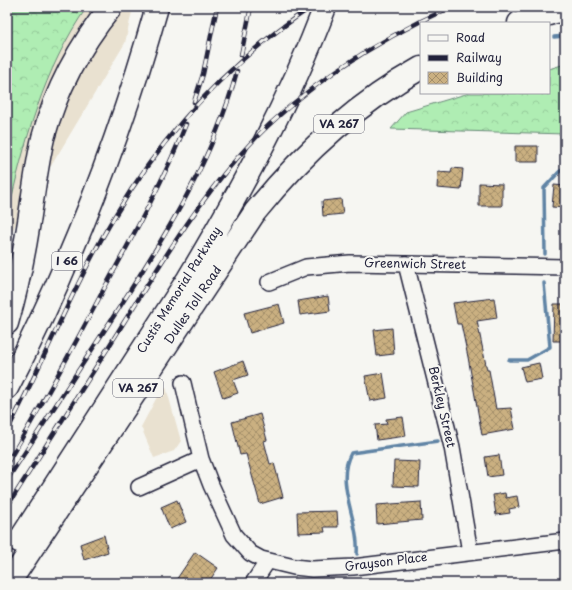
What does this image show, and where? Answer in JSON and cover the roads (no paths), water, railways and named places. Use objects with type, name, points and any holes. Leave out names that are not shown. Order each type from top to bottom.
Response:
[{"type":"highway","name":"I 66","points":[[7,388],[47,307],[88,211],[132,89],[157,7]]},
{"type":"highway","name":"Custis Memorial Parkway","points":[[7,559],[188,279],[213,236],[269,133],[295,79],[325,7]]},
{"type":"highway","points":[[522,22],[565,9]]},
{"type":"highway","points":[[7,323],[20,269],[38,160],[47,126],[68,74],[84,45],[105,14]]},
{"type":"highway","name":"Dulles Toll Road","points":[[9,583],[255,212],[284,178],[331,131],[365,104],[420,69]]},
{"type":"street","name":"Greenwich Street","points":[[269,282],[306,266],[350,263],[565,267]]},
{"type":"street","name":"Berkley Street","points":[[406,264],[452,447],[470,552]]},
{"type":"street","name":"Grayson Place","points":[[183,383],[200,459],[234,535],[250,553],[267,562],[312,569],[353,567],[565,541]]},
{"type":"street","points":[[139,487],[200,459]]},
{"type":"street","points":[[253,583],[267,562]]},
{"type":"waterway","points":[[554,37],[565,36]]},
{"type":"waterway","points":[[545,254],[544,188],[559,172],[565,168]]},
{"type":"waterway","points":[[509,360],[527,360],[550,347],[544,283]]},
{"type":"waterway","points":[[357,554],[357,541],[346,490],[345,477],[346,465],[351,453],[438,441]]},
{"type":"railway","points":[[194,102],[203,74],[217,7]]},
{"type":"railway","points":[[241,55],[251,7]]},
{"type":"railway","points":[[7,431],[73,294],[101,240],[135,184],[178,126],[227,74],[254,50],[311,7]]},
{"type":"railway","points":[[420,22],[451,7]]},
{"type":"railway","points":[[7,507],[178,236],[223,175],[239,156],[285,110],[337,70],[365,52],[420,22]]},
{"type":"railway","points":[[7,480],[119,308],[171,223],[216,134],[237,71]]},
{"type":"railway","points":[[7,463],[58,376],[138,227],[168,166],[186,124]]}]
